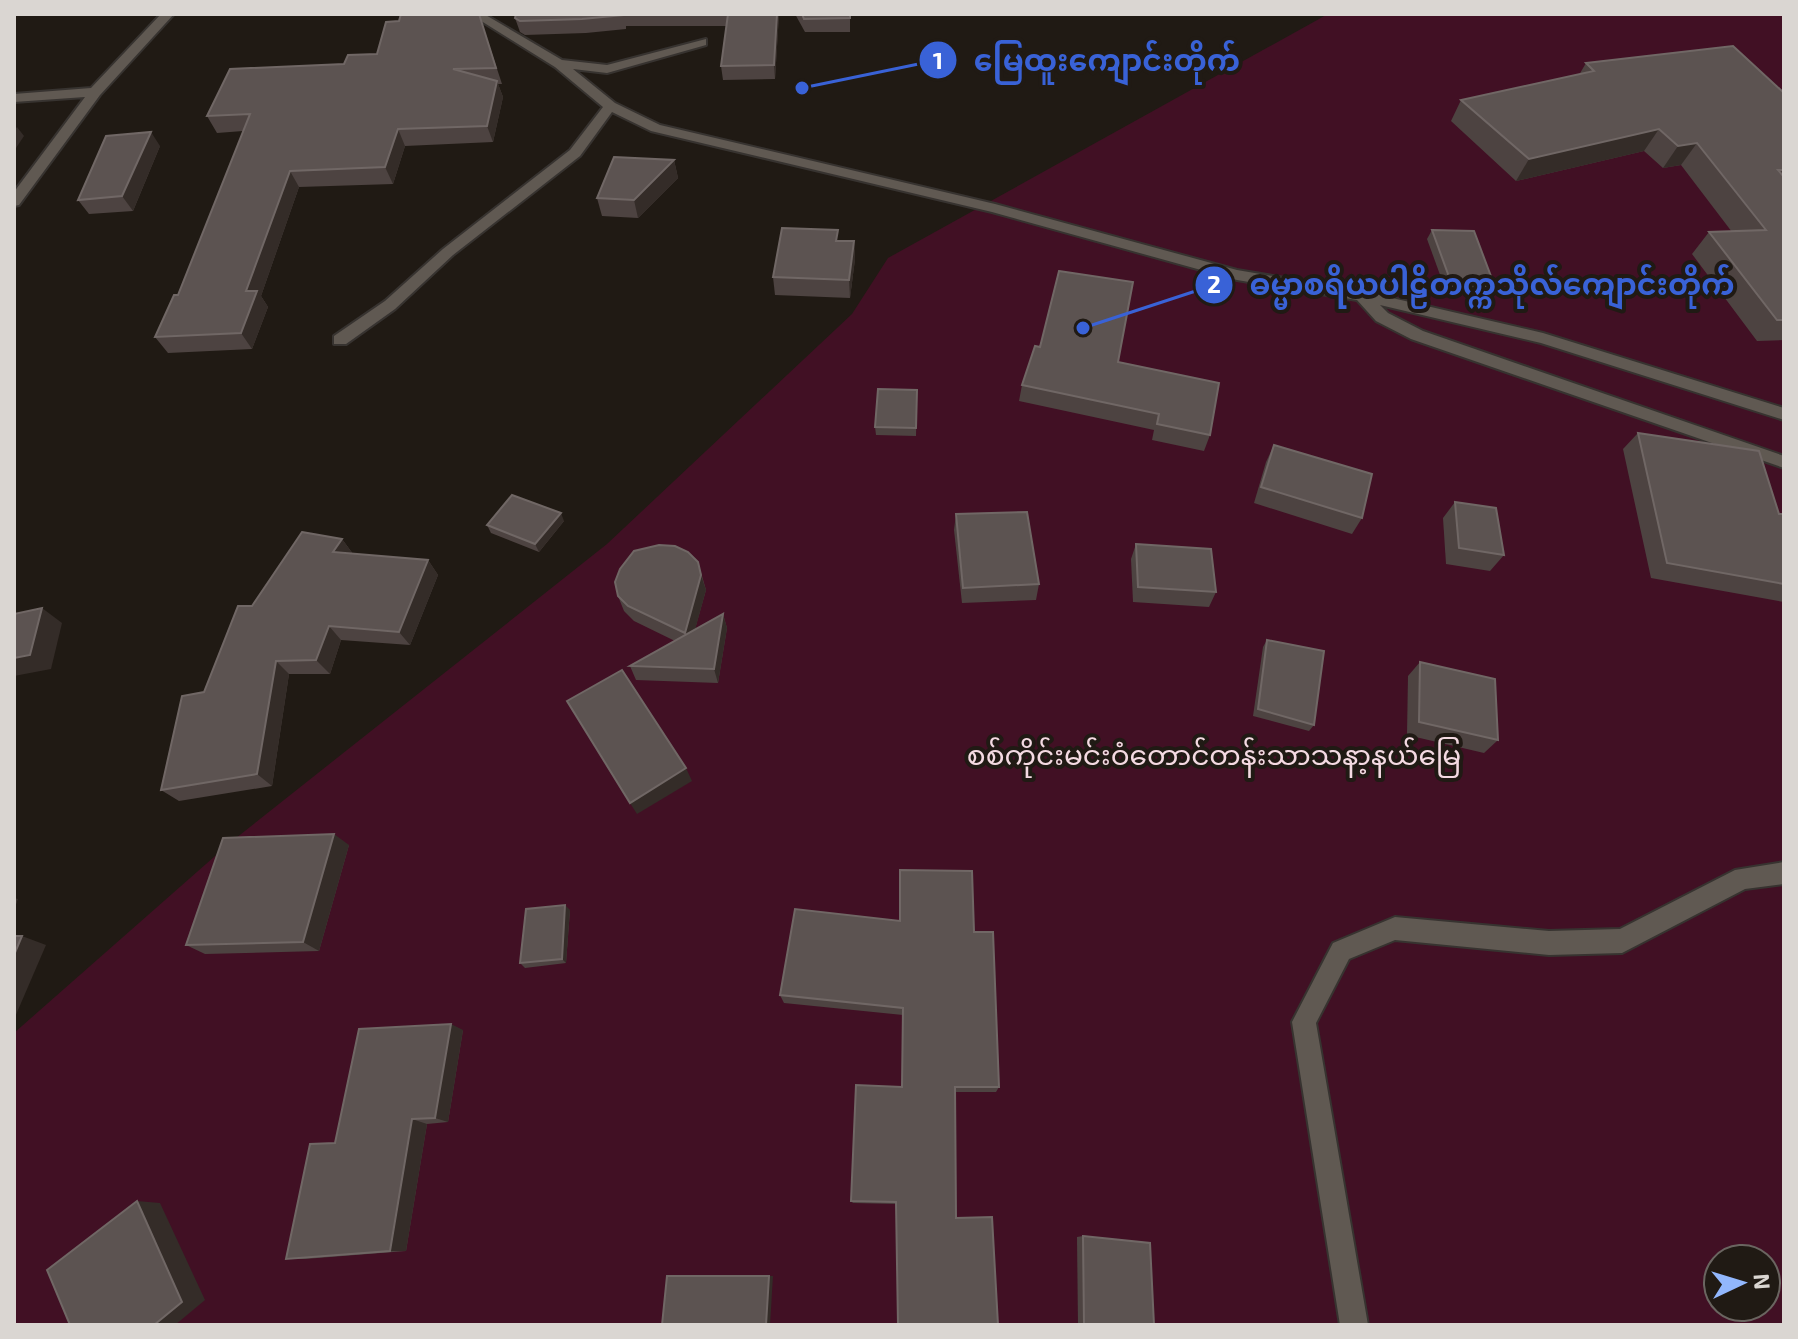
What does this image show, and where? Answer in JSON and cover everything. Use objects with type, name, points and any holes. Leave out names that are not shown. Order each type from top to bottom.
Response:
[{"type":"street","points":[[14,202],[95,92],[168,14]]},
{"type":"street","points":[[476,14],[559,64],[610,106],[656,128],[995,208],[1237,275],[1362,296],[1543,338],[1784,414]]},
{"type":"street","points":[[559,64],[607,69],[702,42]]},
{"type":"street","points":[[14,98],[95,92]]},
{"type":"street","points":[[340,340],[390,305],[448,252],[575,153],[610,106]]},
{"type":"street","points":[[14,177],[49,154]]},
{"type":"street","points":[[1362,296],[1382,317],[1417,335],[1781,462]]},
{"type":"street","points":[[1354,1325],[1304,1022],[1341,951],[1395,928],[1549,943],[1622,941],[1743,878],[1784,873]]},
{"type":"green space","name":"စစ်ကိုင်းမင်းဝံတောင်တန်းသာသနာ့နယ်မြေ","points":[[1328,14],[1784,14],[1784,1325],[14,1325],[14,1033],[231,842],[607,544],[852,314],[888,258]]},
{"type":"building","points":[[401,14],[479,14],[496,68],[453,69],[497,81],[487,126],[398,129],[385,167],[290,171],[246,291],[257,291],[241,333],[155,337],[174,295],[178,295],[250,114],[207,116],[230,69],[344,64],[348,55],[377,54],[386,22],[399,21]]},
{"type":"building","points":[[516,14],[623,15],[520,21],[515,18]]},
{"type":"building","points":[[728,14],[777,14],[774,65],[721,66]]},
{"type":"building","points":[[802,14],[850,14],[850,18],[804,19]]},
{"type":"building","points":[[1733,46],[1784,93],[1784,170],[1778,170],[1784,177],[1784,320],[1777,320],[1709,232],[1766,230],[1697,143],[1678,146],[1659,129],[1529,159],[1461,100],[1594,71],[1586,63]]},
{"type":"building","points":[[151,132],[122,196],[78,200],[106,136]]},
{"type":"building","points":[[614,157],[674,160],[634,200],[597,198]]},
{"type":"building","points":[[782,228],[838,230],[836,241],[854,241],[849,280],[773,277]]},
{"type":"building","points":[[1432,230],[1474,231],[1495,287],[1452,285]]},
{"type":"building","points":[[1059,271],[1133,282],[1118,362],[1219,383],[1210,435],[1157,424],[1159,414],[1022,385],[1035,346],[1040,347]]},
{"type":"building","points":[[878,389],[917,390],[916,428],[875,427]]},
{"type":"building","points":[[1638,433],[1759,451],[1779,514],[1784,514],[1784,584],[1667,563]]},
{"type":"building","points":[[1274,445],[1372,474],[1362,518],[1261,487]]},
{"type":"building","points":[[512,495],[561,513],[535,544],[487,525]]},
{"type":"building","points":[[1455,502],[1496,508],[1504,555],[1459,548]]},
{"type":"building","points":[[1027,512],[1039,584],[963,588],[956,514]]},
{"type":"building","points":[[302,532],[342,539],[333,552],[428,560],[399,632],[329,626],[316,660],[276,661],[257,774],[161,790],[182,696],[204,692],[238,606],[252,606]]},
{"type":"building","points":[[1136,544],[1211,549],[1216,592],[1138,587]]},
{"type":"building","points":[[659,545],[675,546],[688,552],[698,562],[701,575],[685,633],[628,606],[618,596],[615,582],[620,569],[634,551]]},
{"type":"building","points":[[42,608],[30,655],[14,658],[14,614]]},
{"type":"building","points":[[723,614],[714,669],[630,666]]},
{"type":"building","points":[[1267,640],[1324,651],[1314,725],[1258,709]]},
{"type":"building","points":[[1420,662],[1495,679],[1498,740],[1419,722]]},
{"type":"building","points":[[622,670],[686,768],[630,803],[567,701]]},
{"type":"building","points":[[334,834],[303,942],[186,945],[223,838]]},
{"type":"building","points":[[900,870],[972,871],[974,932],[993,932],[999,1087],[955,1087],[956,1218],[992,1217],[998,1325],[898,1325],[896,1202],[851,1201],[856,1085],[902,1087],[903,1008],[780,995],[795,909],[900,921]]},
{"type":"building","points":[[565,905],[562,959],[520,963],[526,909]]},
{"type":"building","points":[[14,936],[22,936],[14,955]]},
{"type":"building","points":[[451,1024],[435,1118],[412,1119],[390,1251],[286,1259],[310,1144],[335,1143],[359,1029]]},
{"type":"building","points":[[137,1201],[182,1302],[154,1325],[70,1325],[47,1270]]},
{"type":"building","points":[[1083,1236],[1150,1243],[1154,1325],[1084,1325]]},
{"type":"building","points":[[667,1276],[769,1276],[766,1325],[662,1325]]},
{"type":"place","name":"မြေထူးကျောင်းတိုက်","points":[[802,88]]},
{"type":"place","name":"ဓမ္မာစရိယပါဠိတက္ကသိုလ်ကျောင်းတိုက်","points":[[1083,328]]}]
